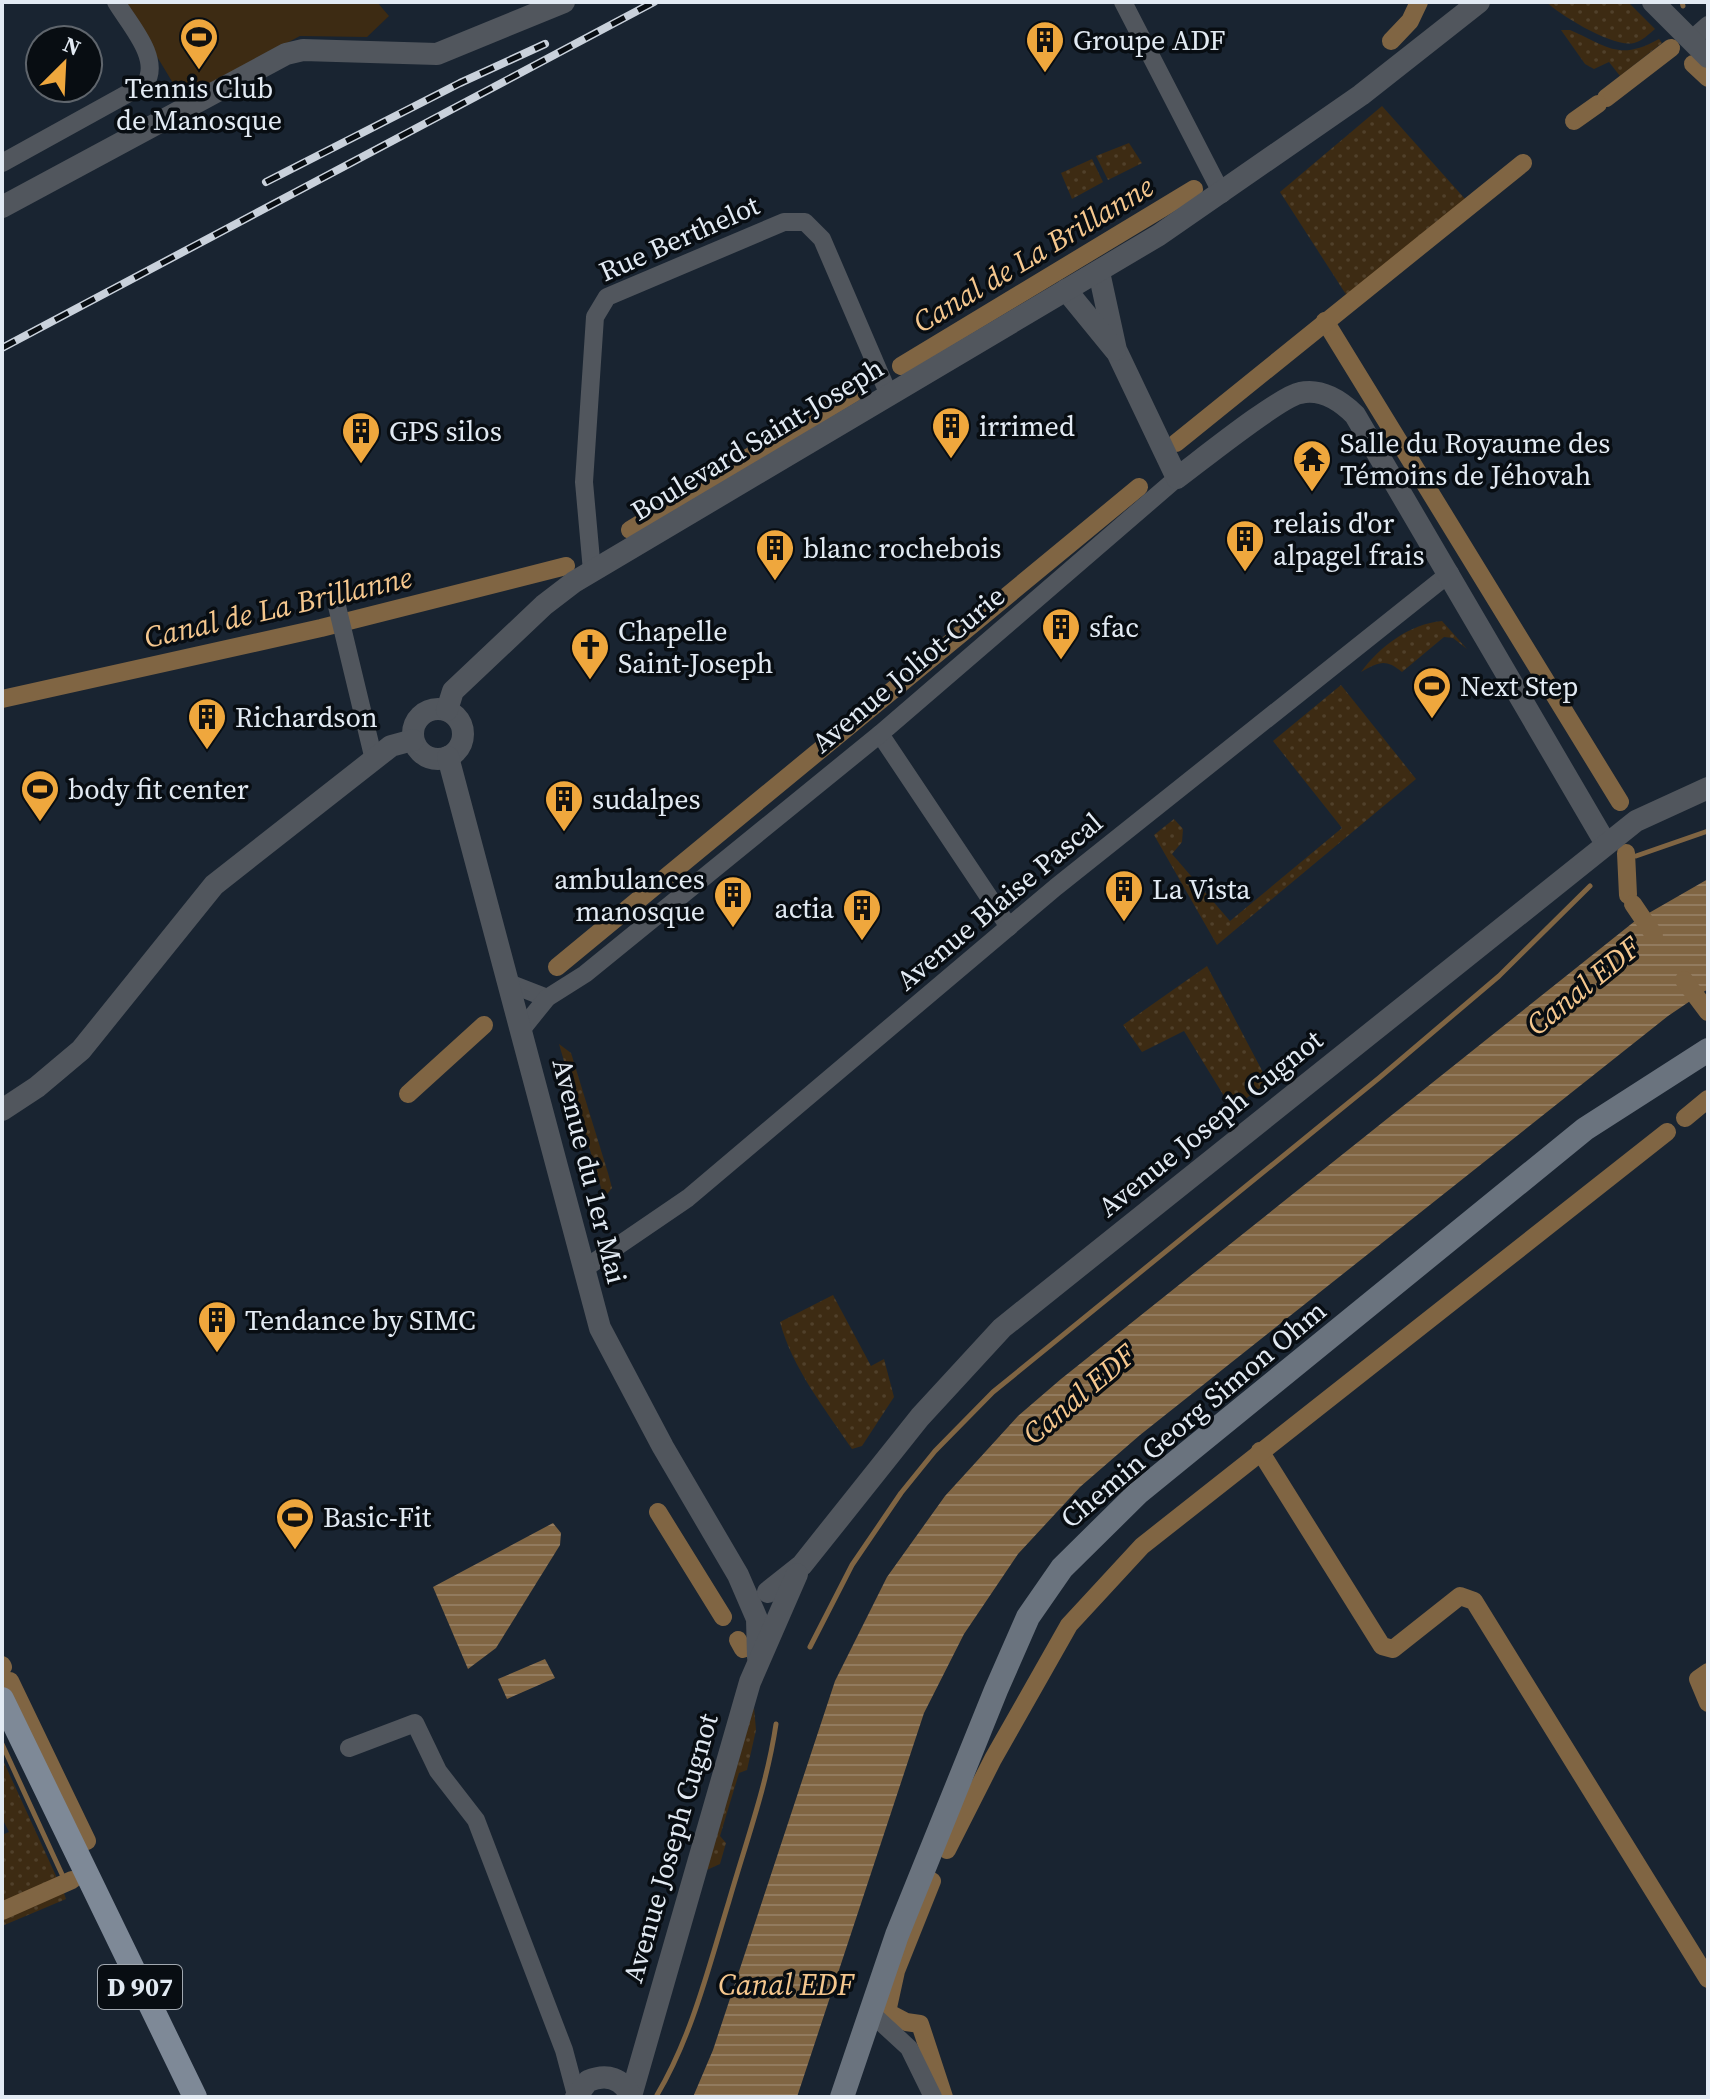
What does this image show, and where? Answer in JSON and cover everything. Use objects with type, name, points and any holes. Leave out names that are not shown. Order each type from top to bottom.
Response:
[{"type":"main road","name":"Chemin Georg Simon Ohm","points":[[842,2097],[923,1869],[1015,1645],[1039,1599],[1074,1553],[1138,1493],[1578,1134],[1708,1050]]},
{"type":"main road","name":"D 907","points":[[2,1699],[195,2097]]},
{"type":"street","points":[[2,163],[145,84],[152,70],[150,59],[116,2]]},
{"type":"street","points":[[2,207],[286,54],[303,50],[437,54],[537,7],[564,2]]},
{"type":"street","points":[[1123,2],[1222,194]]},
{"type":"street","name":"Boulevard Saint-Joseph","points":[[447,710],[453,691],[502,644],[544,605],[592,571],[1099,272],[1222,194],[1361,95],[1479,2]]},
{"type":"street","points":[[1653,2],[1702,31],[1708,57]]},
{"type":"street","name":"Rue Berthelot","points":[[592,571],[585,467],[595,317],[607,297],[784,222],[805,222],[822,239],[889,395]]},
{"type":"street","points":[[1099,272],[1116,350],[1177,478]]},
{"type":"street","points":[[1066,290],[1116,350]]},
{"type":"street","name":"Avenue Joliot-Curie","points":[[522,1029],[547,998],[585,974],[880,734],[1177,478],[1284,399],[1309,392],[1335,399],[1355,415],[1450,573]]},
{"type":"street","points":[[1450,573],[1606,844]]},
{"type":"street","name":"Avenue Blaise Pascal","points":[[584,1269],[688,1198],[982,953],[1009,927],[1450,573]]},
{"type":"street","points":[[339,615],[374,760]]},
{"type":"street","points":[[433,709],[447,710],[458,719],[463,733],[459,747],[448,757],[427,757],[413,740],[413,726],[421,715],[433,709]]},
{"type":"street","points":[[880,734],[1009,927]]},
{"type":"street","points":[[2,1110],[61,1069],[81,1050],[214,885],[395,744],[413,740]]},
{"type":"street","name":"Avenue du 1er Mai","points":[[448,757],[511,984],[600,1328],[621,1373],[738,1575],[766,1605]]},
{"type":"street","name":"Avenue Joseph Cugnot","points":[[631,2097],[758,1657],[766,1605],[802,1565],[920,1417],[1002,1328],[1606,844],[1640,818],[1708,788]]},
{"type":"street","points":[[511,984],[547,998]]},
{"type":"street","points":[[349,1748],[413,1722],[438,1771],[476,1820],[566,2056],[576,2096]]},
{"type":"street","points":[[870,2012],[909,2048],[933,2097]]},
{"type":"street","points":[[566,2056],[606,2078],[631,2097]]},
{"type":"street","points":[[576,2096],[588,2081],[606,2078],[642,2056]]},
{"type":"shaded area","name":"Tennis Club de Manosque","points":[[124,2],[377,2],[389,16],[367,37],[300,36],[182,98]]},
{"type":"shaded area","points":[[1546,2],[1628,2],[1655,29],[1634,43],[1614,41],[1575,22]]},
{"type":"shaded area","points":[[1561,30],[1570,30],[1614,49],[1634,49],[1659,39],[1662,43],[1620,76],[1609,62],[1594,69],[1585,64]]},
{"type":"shaded area","points":[[1382,106],[1466,200],[1347,296],[1280,192]]},
{"type":"shaded area","points":[[1129,143],[1142,163],[1108,180],[1096,156]]},
{"type":"shaded area","points":[[1092,159],[1103,182],[1072,199],[1061,173]]},
{"type":"shaded area","points":[[1442,621],[1467,649],[1453,638],[1444,637],[1402,672],[1382,663],[1361,672],[1377,653],[1397,638],[1419,627]]},
{"type":"shaded area","points":[[1341,685],[1416,779],[1217,945],[1154,835],[1174,819],[1183,829],[1182,842],[1172,854],[1230,921],[1342,828],[1273,741]]},
{"type":"shaded area","points":[[1207,966],[1268,1082],[1232,1109],[1184,1031],[1142,1052],[1123,1025]]},
{"type":"shaded area","points":[[559,1044],[571,1053],[608,1173],[612,1188],[604,1198]]},
{"type":"shaded area","points":[[833,1295],[871,1366],[884,1359],[894,1397],[862,1446],[852,1449],[801,1372],[780,1322]]},
{"type":"shaded area","points":[[754,1707],[756,1730],[747,1770],[739,1773],[720,1836],[726,1843],[720,1864],[700,1873]]},
{"type":"shaded area","points":[[2,1758],[57,1878],[2,1904],[2,1835],[9,1832],[2,1818]]},
{"type":"shaded area","points":[[62,1887],[66,1899],[2,1926],[2,1911]]},
{"type":"water","name":"Canal EDF","points":[[1708,879],[1708,989],[1668,1016],[1140,1435],[1080,1487],[1018,1554],[964,1634],[924,1713],[797,2097],[693,2097],[713,2050],[835,1681],[887,1577],[945,1496],[1018,1416],[1061,1379],[1635,921]]},
{"type":"water","points":[[553,1523],[561,1533],[560,1545],[496,1648],[468,1669],[433,1587]]},
{"type":"water","points":[[545,1659],[555,1678],[507,1699],[498,1679]]},
{"type":"waterway","name":"Canal de La Brillanne","points":[[1391,41],[1410,21],[1419,2]]},
{"type":"waterway","points":[[1682,2],[1683,6]]},
{"type":"waterway","points":[[1606,98],[1671,48]]},
{"type":"waterway","points":[[1693,64],[1708,78]]},
{"type":"waterway","points":[[1574,121],[1598,104]]},
{"type":"waterway","points":[[1176,443],[1523,163]]},
{"type":"waterway","name":"Canal de La Brillanne","points":[[901,366],[1194,189]]},
{"type":"waterway","points":[[1325,321],[1620,802]]},
{"type":"waterway","name":"Canal de La Brillanne","points":[[630,530],[854,393]]},
{"type":"waterway","points":[[557,967],[1139,487]]},
{"type":"waterway","name":"Canal de La Brillanne","points":[[2,699],[321,628],[566,566]]},
{"type":"waterway","points":[[1636,856],[1708,831]]},
{"type":"waterway","points":[[1626,853],[1628,895]]},
{"type":"waterway","points":[[810,1647],[852,1565],[901,1493],[935,1451],[993,1392],[1379,1078],[1499,976],[1590,886]]},
{"type":"waterway","points":[[1633,904],[1654,935]]},
{"type":"waterway","points":[[1684,980],[1708,1012]]},
{"type":"waterway","points":[[408,1094],[484,1025]]},
{"type":"waterway","points":[[1685,1118],[1708,1099]]},
{"type":"waterway","points":[[947,1850],[993,1759],[1069,1625],[1142,1546],[1667,1132]]},
{"type":"waterway","points":[[1260,1451],[1382,1646],[1393,1649],[1460,1596],[1474,1601],[1708,1979]]},
{"type":"waterway","points":[[658,1512],[723,1617]]},
{"type":"waterway","points":[[738,1640],[743,1649]]},
{"type":"waterway","points":[[1708,1672],[1698,1679],[1708,1703]]},
{"type":"waterway","points":[[10,1681],[87,1841]]},
{"type":"waterway","points":[[657,2095],[680,2049],[707,1975],[762,1791],[776,1724]]},
{"type":"waterway","points":[[2,1744],[66,1883]]},
{"type":"waterway","points":[[2,1911],[72,1880]]},
{"type":"waterway","points":[[932,1881],[896,1971],[887,2012],[906,2022],[920,2024],[944,2097]]},
{"type":"railway","points":[[2,348],[654,2]]},
{"type":"railway","points":[[266,182],[460,83],[545,44]]},
{"type":"place","name":"Tennis Club de Manosque","points":[[199,71]]},
{"type":"place","name":"Groupe ADF","points":[[1045,74]]},
{"type":"place","name":"irrimed","points":[[951,460]]},
{"type":"place","name":"GPS silos","points":[[361,465]]},
{"type":"place","name":"Salle du Royaume des Témoins de Jéhovah","points":[[1312,493]]},
{"type":"place","name":"relais d'or alpagel frais","points":[[1245,573]]},
{"type":"place","name":"blanc rochebois","points":[[775,582]]},
{"type":"place","name":"sfac","points":[[1061,661]]},
{"type":"place","name":"Chapelle Saint-Joseph","points":[[590,681]]},
{"type":"place","name":"Next Step","points":[[1432,720]]},
{"type":"place","name":"Richardson","points":[[207,751]]},
{"type":"place","name":"body fit center","points":[[40,823]]},
{"type":"place","name":"sudalpes","points":[[564,833]]},
{"type":"place","name":"La Vista","points":[[1124,923]]},
{"type":"place","name":"ambulances manosque","points":[[733,929]]},
{"type":"place","name":"actia","points":[[862,942]]},
{"type":"place","name":"Tendance by SIMC","points":[[217,1354]]},
{"type":"place","name":"Basic-Fit","points":[[295,1551]]}]
